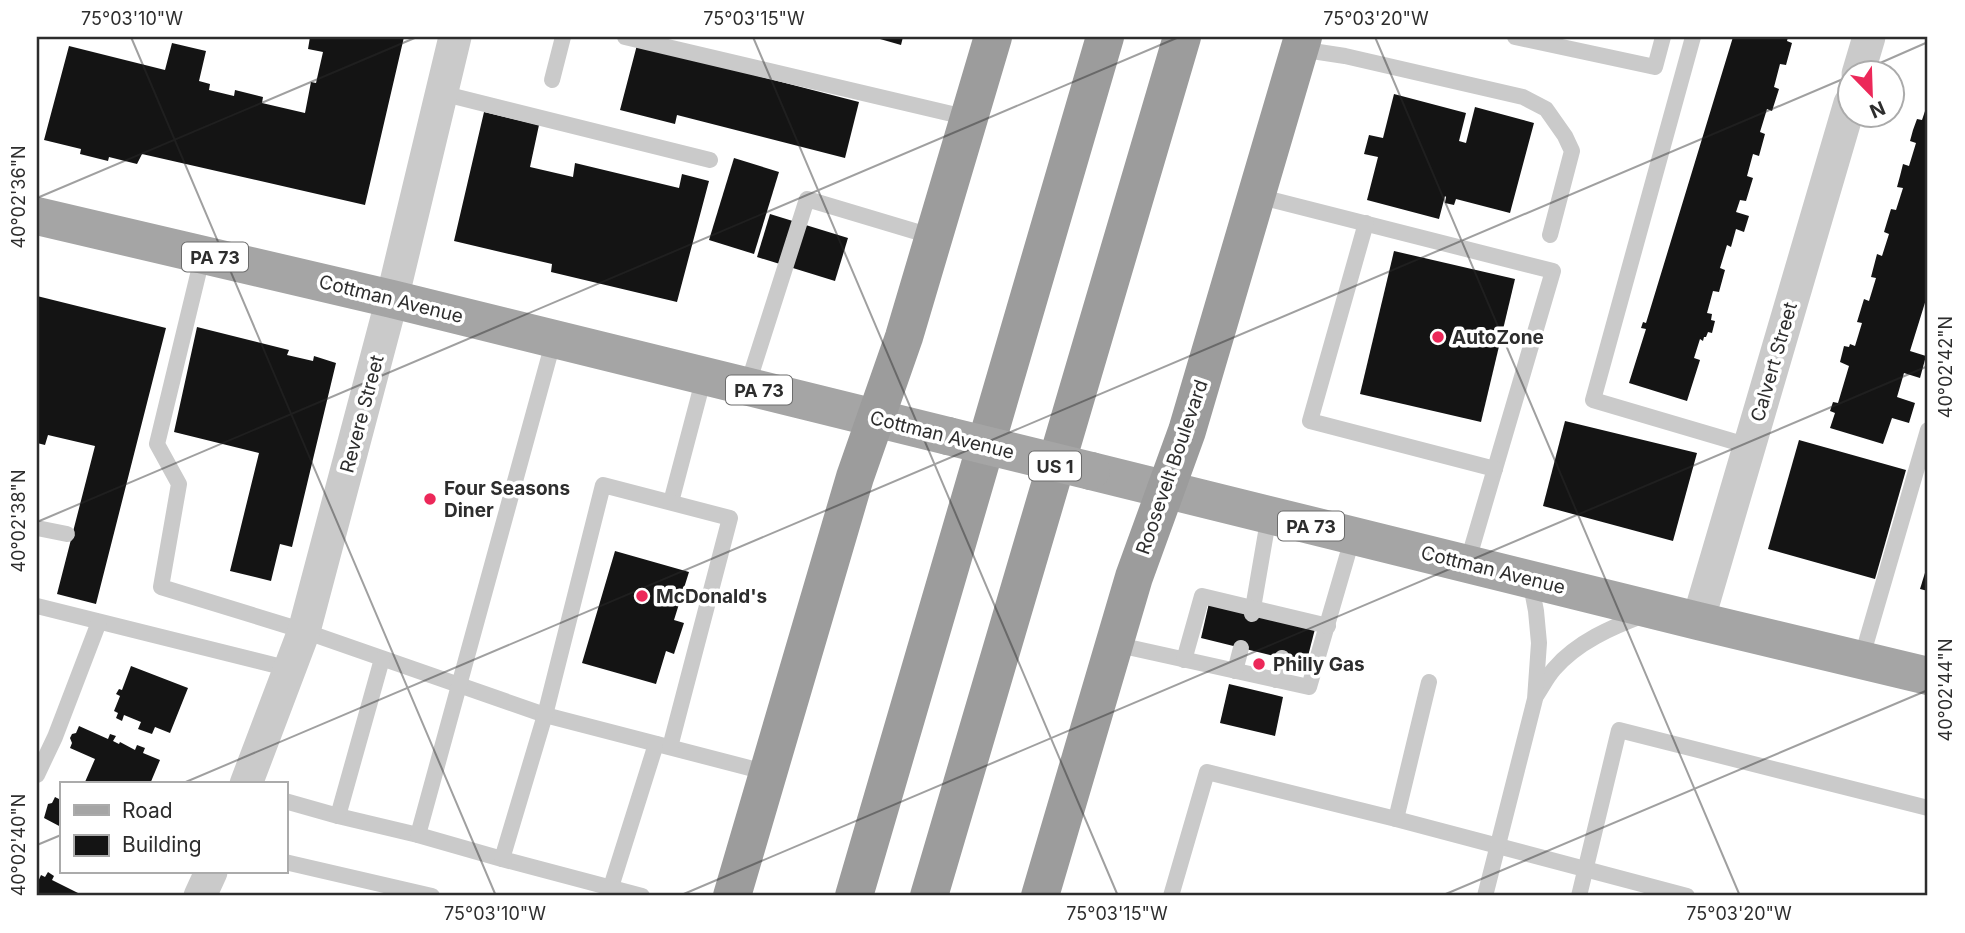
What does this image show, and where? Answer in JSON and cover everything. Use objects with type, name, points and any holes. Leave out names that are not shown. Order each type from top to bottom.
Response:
[{"type":"highway","points":[[733,896],[855,477],[904,337],[993,37]]},
{"type":"highway","points":[[854,896],[1105,37]]},
{"type":"highway","name":"US 1","points":[[929,896],[1182,37]]},
{"type":"highway","name":"Roosevelt Boulevard","points":[[1040,896],[1134,577],[1187,431],[1301,43]]},
{"type":"main road","name":"Cottman Avenue","points":[[37,216],[392,299],[1928,676]]},
{"type":"street","name":"Revere Street","points":[[247,782],[304,631],[392,299],[454,37]]},
{"type":"street","points":[[1862,60],[1869,37]]},
{"type":"street","name":"Calvert Street","points":[[1698,621],[1842,130]]},
{"type":"street","points":[[200,896],[210,874]]},
{"type":"lane","points":[[552,80],[563,37]]},
{"type":"lane","points":[[625,37],[969,118]]},
{"type":"lane","points":[[1515,37],[1655,67],[1663,37]]},
{"type":"lane","points":[[1693,37],[1593,400],[1749,446]]},
{"type":"lane","points":[[1301,43],[1345,56],[1523,97],[1546,109],[1572,151],[1550,235]]},
{"type":"lane","points":[[441,93],[710,160]]},
{"type":"lane","points":[[1257,196],[1553,271],[1467,564]]},
{"type":"lane","points":[[747,387],[807,199],[934,237]]},
{"type":"lane","points":[[1366,223],[1310,421],[1495,469]]},
{"type":"lane","points":[[203,254],[157,444],[179,484],[161,587],[304,631],[545,715],[769,773]]},
{"type":"lane","points":[[418,835],[554,339]]},
{"type":"lane","points":[[671,502],[704,377]]},
{"type":"lane","points":[[1861,660],[1928,430]]},
{"type":"lane","points":[[502,859],[545,715],[603,485],[671,502],[730,518],[663,746],[611,887]]},
{"type":"lane","points":[[1253,611],[1269,515]]},
{"type":"lane","points":[[37,528],[67,534]]},
{"type":"lane","points":[[1114,644],[1309,687],[1353,536]]},
{"type":"lane","points":[[1485,896],[1535,699],[1539,643],[1530,579]]},
{"type":"lane","points":[[1184,660],[1202,596],[1293,621],[1328,626]]},
{"type":"lane","points":[[37,606],[290,669]]},
{"type":"lane","points":[[1535,699],[1553,669],[1573,651],[1596,636],[1657,610]]},
{"type":"lane","points":[[37,775],[55,737],[99,622]]},
{"type":"lane","points":[[1235,671],[1241,648]]},
{"type":"lane","points":[[1276,680],[1282,658]]},
{"type":"lane","points":[[338,816],[383,659]]},
{"type":"lane","points":[[1396,819],[1429,682]]},
{"type":"lane","points":[[1578,896],[1619,730],[1928,808]]},
{"type":"lane","points":[[1171,896],[1207,772],[1687,896]]},
{"type":"lane","points":[[287,803],[642,896]]},
{"type":"lane","points":[[287,862],[432,896]]},
{"type":"building","points":[[310,37],[404,37],[365,205],[142,154],[137,164],[109,157],[108,161],[80,154],[81,149],[44,140],[69,46],[165,70],[172,43],[206,51],[199,81],[210,84],[209,90],[234,96],[235,90],[263,97],[262,103],[305,113],[311,82],[316,83],[323,52],[308,49]]},
{"type":"building","points":[[873,37],[903,37],[901,45]]},
{"type":"building","points":[[1733,37],[1788,37],[1787,41],[1792,43],[1786,65],[1780,64],[1774,87],[1779,89],[1772,111],[1767,109],[1760,132],[1765,134],[1759,156],[1753,154],[1747,176],[1753,178],[1746,201],[1740,200],[1736,212],[1749,216],[1744,232],[1736,229],[1731,247],[1727,245],[1720,268],[1725,270],[1719,292],[1713,291],[1707,313],[1712,314],[1711,320],[1715,321],[1712,333],[1708,332],[1703,341],[1700,339],[1694,358],[1700,360],[1687,401],[1629,383],[1646,329],[1641,328],[1643,322],[1646,323]]},
{"type":"building","points":[[637,45],[859,102],[845,158],[677,115],[675,124],[620,110]]},
{"type":"building","points":[[1394,94],[1466,113],[1459,141],[1466,143],[1475,107],[1534,123],[1510,213],[1456,199],[1454,205],[1445,203],[1445,196],[1439,219],[1367,200],[1378,157],[1364,154],[1369,135],[1383,138]]},
{"type":"building","points":[[1928,102],[1928,293],[1910,351],[1926,356],[1920,378],[1904,373],[1897,397],[1915,403],[1909,423],[1892,418],[1883,444],[1830,428],[1835,413],[1830,411],[1833,402],[1838,403],[1849,366],[1840,362],[1844,346],[1855,346],[1862,323],[1857,322],[1864,299],[1869,301],[1876,278],[1871,277],[1877,254],[1882,256],[1889,234],[1884,232],[1891,209],[1896,210],[1903,188],[1897,187],[1903,164],[1909,166],[1916,143],[1910,141],[1913,130],[1917,119],[1922,120]]},
{"type":"building","points":[[484,112],[539,125],[530,167],[573,177],[575,163],[679,188],[682,174],[709,181],[677,302],[551,272],[552,264],[454,241]]},
{"type":"building","points":[[734,158],[779,172],[754,254],[709,240]]},
{"type":"building","points":[[770,214],[848,238],[835,281],[757,257]]},
{"type":"building","name":"AutoZone","points":[[1394,251],[1515,279],[1481,422],[1360,394]]},
{"type":"building","points":[[37,296],[166,328],[96,604],[57,594],[95,446],[48,435],[45,445],[37,443]]},
{"type":"building","points":[[197,327],[289,350],[287,355],[313,361],[314,356],[336,363],[292,547],[280,544],[271,581],[230,571],[259,453],[174,432]]},
{"type":"building","points":[[1565,421],[1697,453],[1673,541],[1543,506]]},
{"type":"building","points":[[1799,440],[1906,470],[1875,579],[1768,549]]},
{"type":"building","name":"McDonald's","points":[[615,551],[689,572],[674,620],[684,623],[674,654],[666,651],[656,684],[582,663]]},
{"type":"building","points":[[1928,563],[1928,591],[1920,589]]},
{"type":"building","points":[[1209,603],[1315,629],[1306,664],[1201,638]]},
{"type":"building","points":[[131,666],[188,688],[170,733],[155,727],[152,734],[138,729],[141,722],[124,715],[122,721],[116,718],[118,713],[114,711],[120,696],[116,694],[119,689],[122,690]]},
{"type":"building","points":[[1229,684],[1283,697],[1275,736],[1220,723]]},
{"type":"building","points":[[79,726],[108,739],[110,734],[116,736],[113,741],[135,750],[137,745],[145,748],[143,753],[160,760],[151,782],[85,782],[95,759],[70,748],[70,738]]},
{"type":"building","points":[[55,797],[60,800],[60,826],[44,818],[48,804],[52,803]]},
{"type":"building","points":[[48,872],[54,876],[52,880],[84,896],[37,896],[37,884],[41,875],[45,877]]},
{"type":"place","name":"AutoZone","points":[[1438,337]]},
{"type":"place","name":"Four Seasons Diner","points":[[430,499]]},
{"type":"place","name":"McDonald's","points":[[642,596]]},
{"type":"place","name":"Philly Gas","points":[[1259,664]]}]
